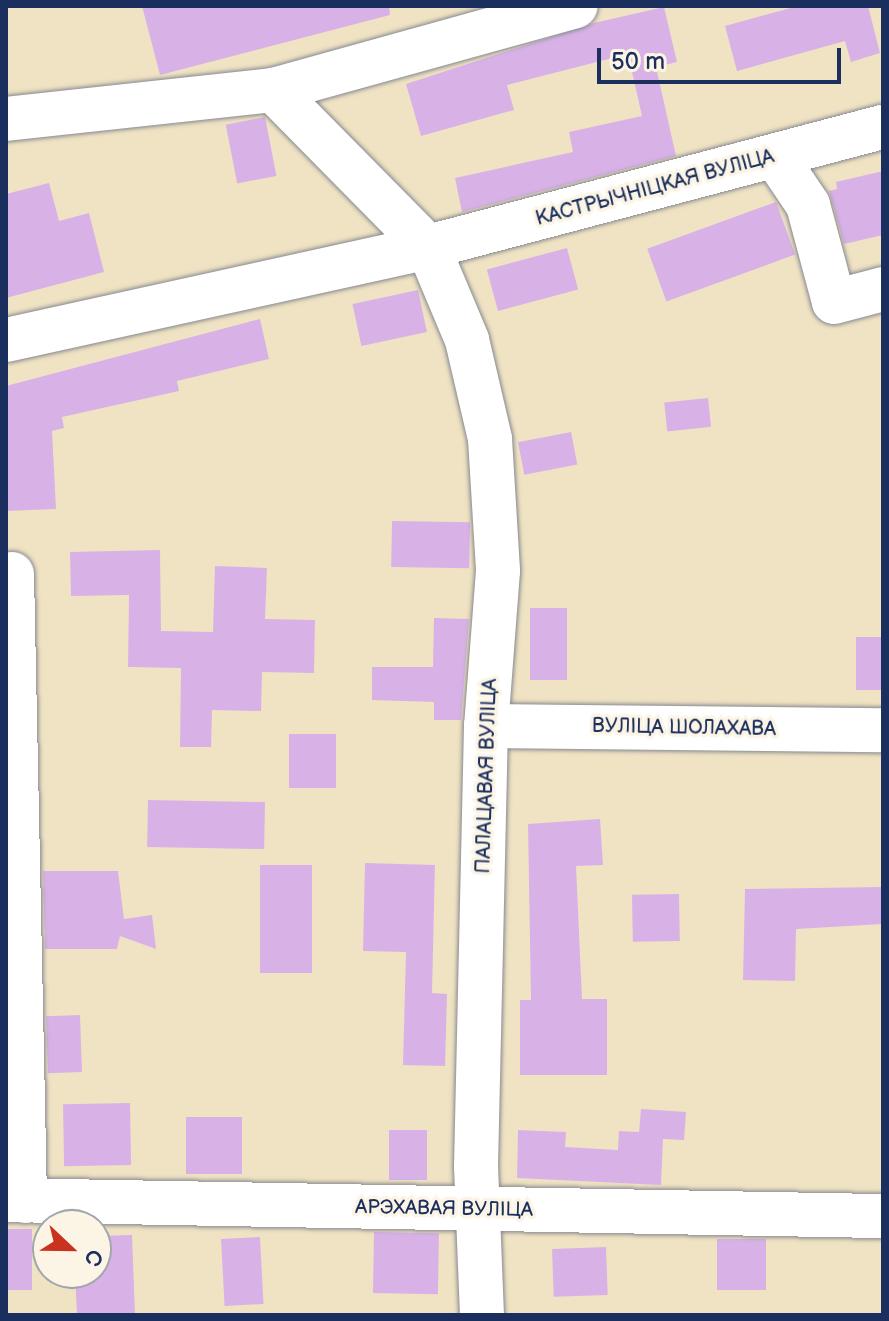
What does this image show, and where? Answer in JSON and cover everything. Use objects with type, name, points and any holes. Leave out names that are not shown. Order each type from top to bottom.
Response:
[{"type":"street","points":[[6,119],[273,90],[576,6]]},
{"type":"street","points":[[273,90],[428,247]]},
{"type":"street","name":"КАСТРЫЧНІЦКАЯ ВУЛІЦА","points":[[6,340],[428,247],[883,127]]},
{"type":"street","points":[[775,156],[808,205],[834,302],[883,289]]},
{"type":"street","name":"ПАЛАЦАВАЯ ВУЛІЦА","points":[[428,247],[467,340],[490,439],[498,571],[486,726],[475,1210],[482,1315]]},
{"type":"street","points":[[12,574],[15,1200]]},
{"type":"street","name":"ВУЛІЦА ШОЛАХАВА","points":[[486,726],[883,730]]},
{"type":"street","name":"АРЭХАВАЯ ВУЛІЦА","points":[[15,1200],[883,1216]]},
{"type":"building","points":[[142,6],[389,6],[390,15],[160,75]]},
{"type":"building","points":[[798,6],[868,6],[880,53],[851,62],[845,41],[737,71],[725,26]]},
{"type":"building","points":[[664,7],[677,62],[656,67],[676,156],[462,212],[455,178],[573,152],[569,132],[642,116],[628,54],[507,85],[514,110],[421,136],[406,84],[594,23]]},
{"type":"building","points":[[265,117],[276,176],[237,184],[226,125]]},
{"type":"building","points":[[883,171],[883,235],[844,244],[829,191],[837,189],[836,182]]},
{"type":"building","points":[[49,183],[59,221],[89,213],[104,272],[6,298],[6,194]]},
{"type":"building","points":[[776,202],[795,255],[666,301],[647,249]]},
{"type":"building","points":[[567,248],[578,290],[498,311],[487,269]]},
{"type":"building","points":[[418,290],[427,332],[361,346],[352,304]]},
{"type":"building","points":[[260,319],[269,359],[177,381],[179,391],[62,417],[64,428],[52,431],[56,509],[6,511],[6,386]]},
{"type":"building","points":[[708,398],[711,427],[667,431],[664,403]]},
{"type":"building","points":[[571,432],[577,464],[524,475],[518,442]]},
{"type":"building","points":[[392,521],[470,522],[469,568],[391,567]]},
{"type":"building","points":[[160,550],[161,631],[213,632],[215,566],[267,568],[265,619],[315,620],[314,673],[262,672],[261,711],[212,710],[211,747],[180,747],[181,668],[128,667],[129,595],[71,596],[70,552]]},
{"type":"building","points":[[530,608],[567,608],[567,680],[530,680]]},
{"type":"building","points":[[434,618],[469,619],[461,720],[434,720],[434,702],[372,700],[372,667],[433,667]]},
{"type":"building","points":[[856,637],[883,637],[883,690],[856,690]]},
{"type":"building","points":[[289,734],[336,734],[336,788],[289,788]]},
{"type":"building","points":[[148,800],[265,802],[264,849],[147,847]]},
{"type":"building","points":[[600,819],[603,865],[576,866],[582,999],[607,999],[607,1075],[520,1075],[520,1000],[531,1000],[528,824]]},
{"type":"building","points":[[365,863],[435,865],[432,993],[447,994],[445,1066],[403,1065],[406,952],[363,951]]},
{"type":"building","points":[[260,865],[312,865],[312,973],[260,973]]},
{"type":"building","points":[[43,871],[118,871],[124,919],[152,915],[156,949],[120,936],[117,949],[45,949]]},
{"type":"building","points":[[883,887],[883,924],[796,929],[795,981],[743,980],[745,889]]},
{"type":"building","points":[[679,894],[680,941],[633,942],[632,895]]},
{"type":"building","points":[[80,1015],[82,1072],[48,1073],[46,1016]]},
{"type":"building","points":[[130,1103],[131,1165],[64,1166],[63,1104]]},
{"type":"building","points":[[641,1109],[686,1112],[684,1140],[663,1139],[661,1185],[517,1178],[518,1130],[566,1132],[565,1147],[618,1150],[619,1131],[639,1132]]},
{"type":"building","points":[[186,1117],[242,1117],[242,1174],[186,1174]]},
{"type":"building","points":[[389,1130],[427,1130],[427,1180],[389,1180]]},
{"type":"building","points":[[6,1229],[32,1229],[32,1289],[6,1290]]},
{"type":"building","points":[[374,1232],[439,1233],[438,1294],[373,1293]]},
{"type":"building","points":[[132,1235],[135,1315],[77,1315],[76,1289],[112,1289],[112,1236]]},
{"type":"building","points":[[260,1237],[264,1304],[225,1306],[221,1239]]},
{"type":"building","points":[[717,1239],[766,1239],[766,1290],[717,1290]]},
{"type":"building","points":[[606,1247],[608,1295],[554,1297],[552,1249]]}]
